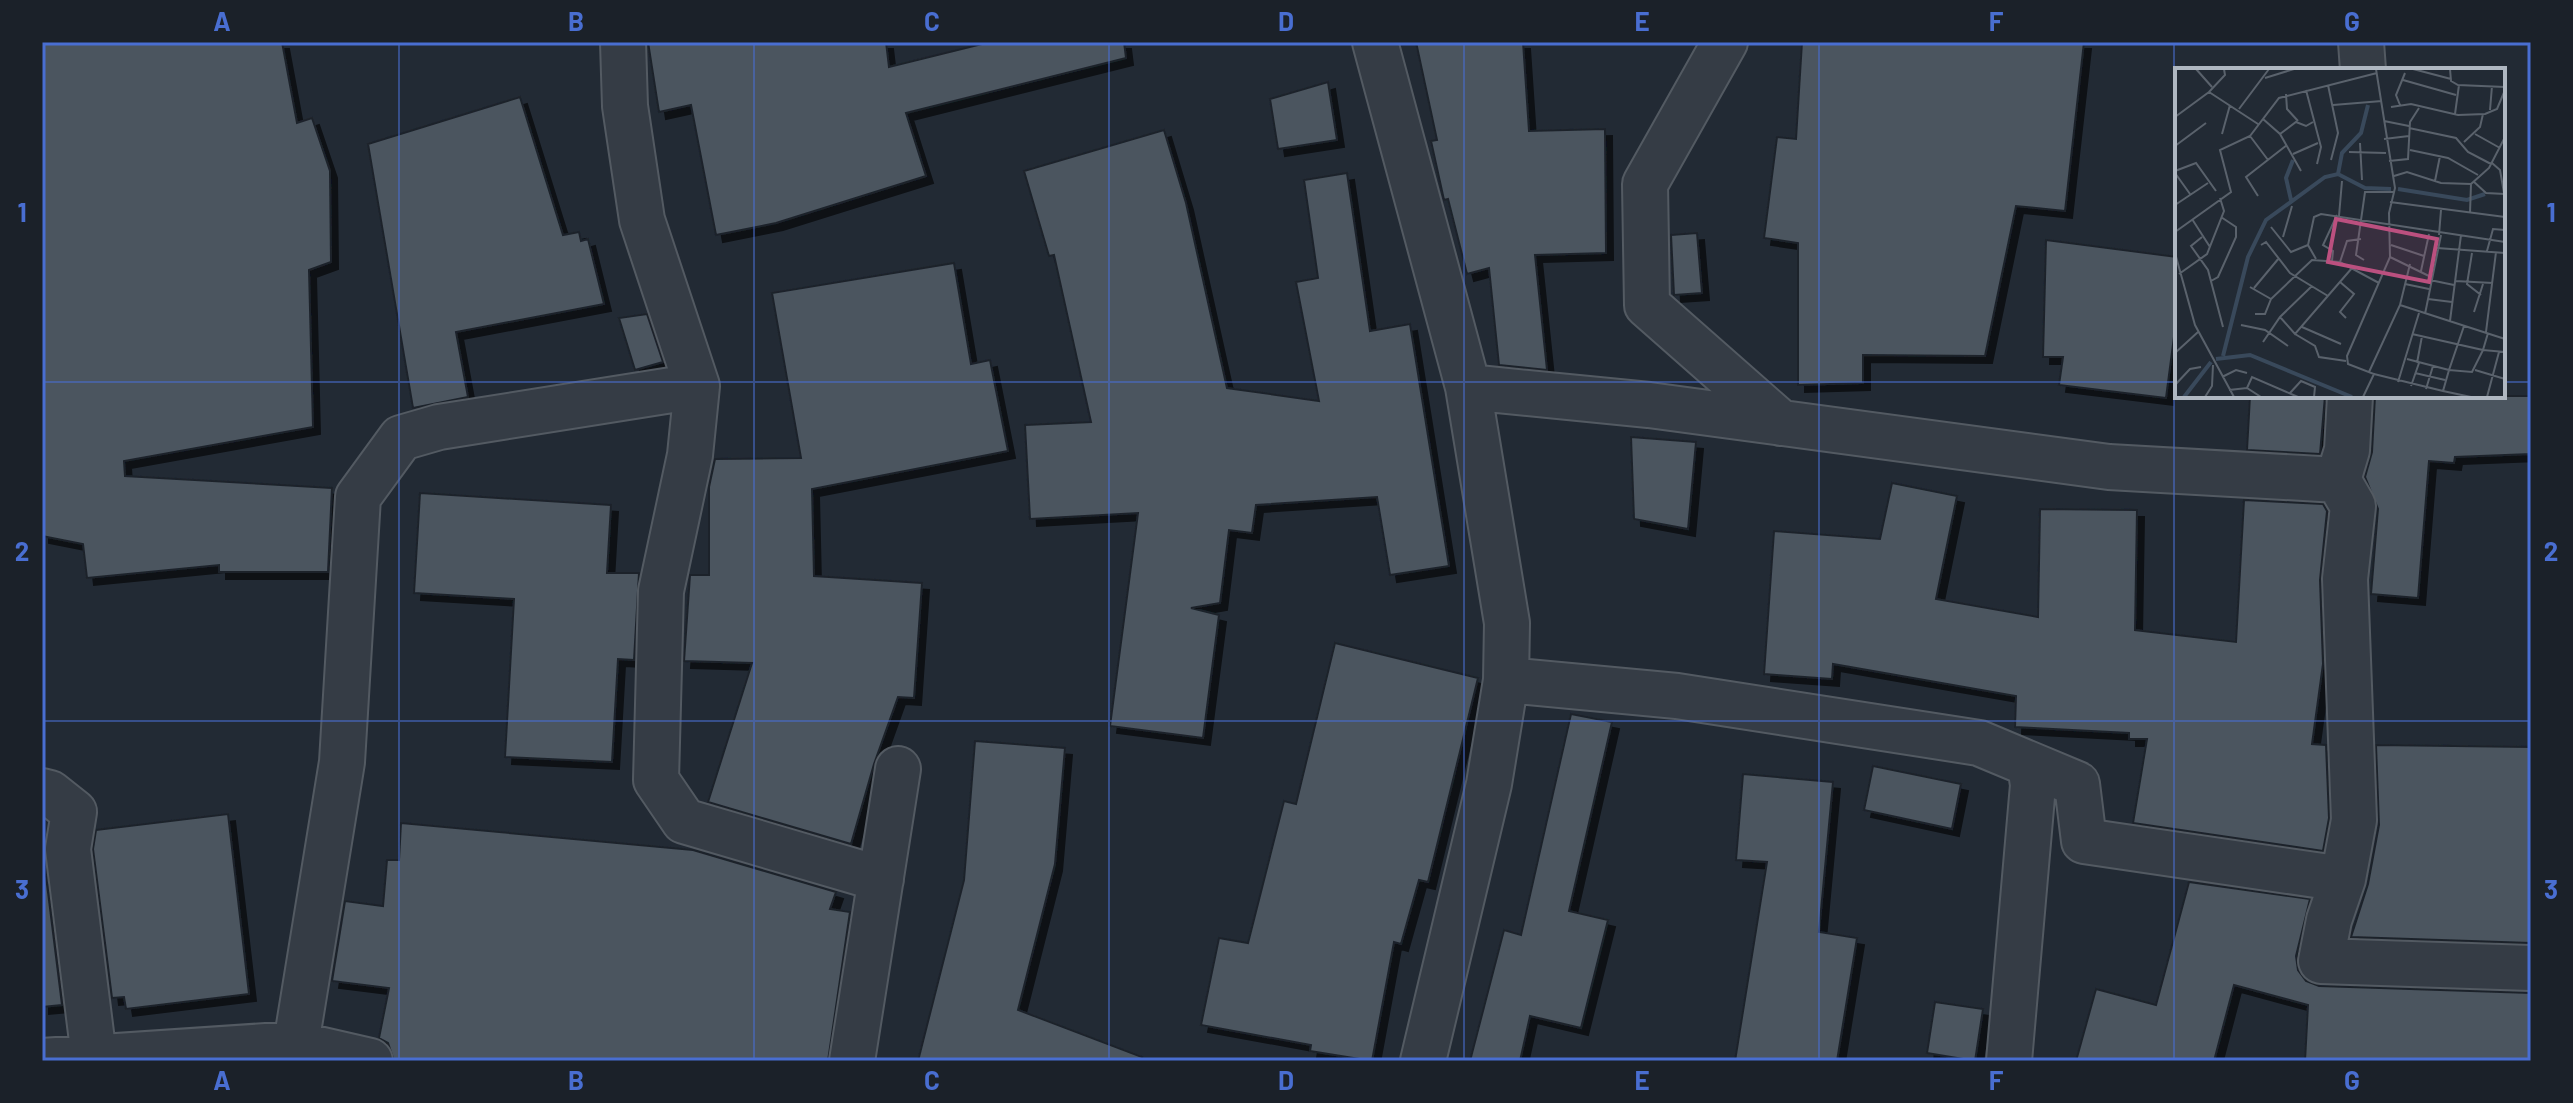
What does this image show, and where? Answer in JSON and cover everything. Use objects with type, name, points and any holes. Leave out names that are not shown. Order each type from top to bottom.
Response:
[{"type":"street","points":[[623,42],[625,106],[642,220],[697,386],[690,455],[661,591],[656,780],[684,821],[881,879]]},
{"type":"street","points":[[1375,42],[1468,387],[1507,623],[1506,680],[1489,784],[1423,1061]]},
{"type":"street","points":[[1725,42],[1645,184],[1647,305],[1781,423]]},
{"type":"street","points":[[2361,42],[2363,68]]},
{"type":"street","points":[[296,1044],[342,762],[358,497],[401,438],[439,427],[697,386]]},
{"type":"street","points":[[1468,387],[1649,405],[2109,467],[2338,480]]},
{"type":"street","points":[[2350,398],[2347,450],[2338,480],[2353,506],[2345,579],[2354,820],[2343,879],[2329,920],[2321,961],[2531,968]]},
{"type":"street","points":[[1506,680],[1677,696],[1979,743],[2077,784],[2084,841]]},
{"type":"street","points":[[2009,1061],[2033,785],[2030,765]]},
{"type":"street","points":[[852,1061],[898,769]]},
{"type":"street","points":[[42,791],[50,793],[74,812],[68,849],[73,1059],[296,1044],[370,1061]]},
{"type":"street","points":[[2027,848],[2084,841],[2343,879]]},
{"type":"building","points":[[42,42],[282,42],[297,123],[312,118],[330,171],[331,262],[309,270],[313,427],[124,461],[125,476],[332,488],[328,572],[219,572],[219,565],[87,578],[83,544],[42,536]]},
{"type":"building","points":[[648,42],[886,42],[889,67],[990,42],[1124,42],[1126,58],[906,113],[926,176],[776,223],[716,235],[691,105],[659,112]]},
{"type":"building","points":[[1416,42],[1523,42],[1529,131],[1605,129],[1606,253],[1535,255],[1547,370],[1499,365],[1489,268],[1467,274],[1448,199],[1444,200],[1431,141],[1437,140]]},
{"type":"building","points":[[1802,42],[2084,42],[2065,211],[2016,206],[1985,356],[1863,355],[1863,383],[1798,385],[1798,243],[1764,238],[1777,137],[1796,139]]},
{"type":"building","points":[[1328,82],[1337,140],[1278,149],[1270,99]]},
{"type":"building","points":[[520,97],[563,235],[579,232],[581,241],[588,239],[604,304],[456,332],[468,397],[413,408],[368,144]]},
{"type":"building","points":[[1164,130],[1186,203],[1227,388],[1319,401],[1296,282],[1318,278],[1304,180],[1347,173],[1370,331],[1410,324],[1449,566],[1390,575],[1377,497],[1256,505],[1252,533],[1229,530],[1220,603],[1191,608],[1219,615],[1203,738],[1110,726],[1138,513],[1030,519],[1025,425],[1091,422],[1054,255],[1049,256],[1024,171]]},
{"type":"building","points":[[1697,233],[1702,293],[1674,295],[1671,235]]},
{"type":"building","points":[[2046,240],[2175,257],[2175,329],[2166,398],[2059,385],[2063,357],[2043,357]]},
{"type":"building","points":[[954,263],[971,364],[990,360],[1008,451],[812,489],[814,576],[922,583],[914,698],[898,697],[874,764],[851,844],[708,802],[752,663],[684,661],[690,575],[709,575],[709,487],[715,459],[801,458],[772,293]]},
{"type":"building","points":[[647,314],[663,362],[635,370],[619,318]]},
{"type":"building","points":[[2531,396],[2531,454],[2455,457],[2454,463],[2429,461],[2418,598],[2371,594],[2378,509],[2365,477],[2372,452],[2375,398]]},
{"type":"building","points":[[2250,398],[2325,398],[2320,454],[2247,450]]},
{"type":"building","points":[[1631,437],[1696,442],[1688,529],[1634,519]]},
{"type":"building","points":[[1892,483],[1957,496],[1936,599],[2038,617],[2040,509],[2137,510],[2135,630],[2236,642],[2244,500],[2323,504],[2327,511],[2320,580],[2323,664],[2312,744],[2326,745],[2329,818],[2323,851],[2133,823],[2147,739],[2129,739],[2129,733],[2015,727],[2016,696],[1833,664],[1832,679],[1764,674],[1774,531],[1880,539]]},
{"type":"building","points":[[420,493],[611,505],[607,573],[639,573],[634,660],[618,659],[612,762],[505,757],[514,599],[414,593]]},
{"type":"building","points":[[1335,643],[1478,678],[1428,882],[1419,880],[1401,944],[1394,942],[1372,1061],[1310,1051],[1311,1045],[1201,1025],[1219,938],[1248,943],[1284,801],[1296,804]]},
{"type":"building","points":[[1571,714],[1612,722],[1569,911],[1608,920],[1581,1028],[1530,1016],[1520,1061],[1470,1061],[1504,930],[1521,935]]},
{"type":"building","points":[[975,741],[1065,748],[1055,864],[1018,1010],[1142,1057],[1141,1061],[918,1061],[964,880]]},
{"type":"building","points":[[2376,745],[2531,747],[2531,943],[2351,937],[2368,884],[2379,825]]},
{"type":"building","points":[[1873,766],[1961,784],[1952,829],[1864,810]]},
{"type":"building","points":[[1743,774],[1833,782],[1819,932],[1857,938],[1837,1061],[1735,1061],[1767,862],[1736,860]]},
{"type":"building","points":[[228,814],[249,994],[126,1009],[124,997],[112,998],[93,849],[96,830]]},
{"type":"building","points":[[401,823],[693,850],[836,892],[830,909],[850,912],[828,1061],[394,1061],[388,1043],[379,1038],[389,988],[332,981],[345,901],[383,906],[387,860],[399,860]]},
{"type":"building","points":[[42,836],[45,836],[43,852],[62,1005],[42,1007]]},
{"type":"building","points":[[2189,882],[2310,899],[2296,956],[2298,970],[2306,981],[2319,986],[2531,993],[2531,1061],[2305,1061],[2308,1005],[2234,985],[2214,1061],[2076,1061],[2096,989],[2156,1005]]},
{"type":"building","points":[[1935,1002],[1983,1009],[1975,1061],[1927,1053]]}]
